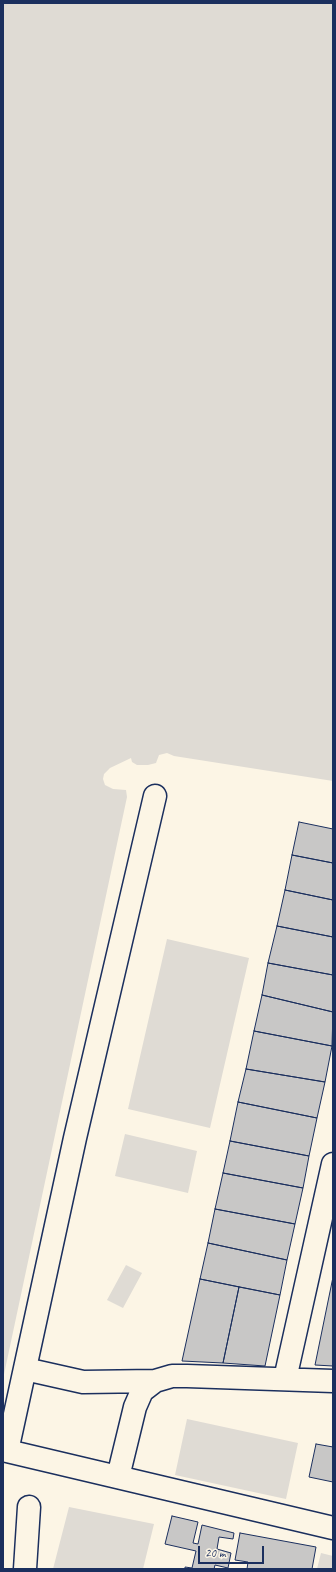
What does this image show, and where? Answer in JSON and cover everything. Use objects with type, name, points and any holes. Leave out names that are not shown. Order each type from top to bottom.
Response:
[{"type":"street","points":[[155,796],[75,1138],[7,1446],[120,1470],[333,1528]]},
{"type":"street","points":[[285,1379],[333,1164]]},
{"type":"street","points":[[25,1369],[83,1382],[155,1381],[172,1376],[333,1381]]},
{"type":"street","points":[[120,1470],[135,1407],[142,1391],[155,1381]]},
{"type":"street","points":[[25,1569],[29,1507]]},
{"type":"shaded area","points":[[3,3],[333,3],[333,781],[174,756],[167,753],[159,755],[156,763],[148,765],[137,765],[132,762],[131,758],[110,768],[104,774],[103,779],[105,785],[113,789],[126,790],[127,797],[3,1379]]},
{"type":"shaded area","points":[[167,939],[249,958],[210,1128],[128,1109]]},
{"type":"shaded area","points":[[125,1134],[197,1151],[188,1193],[115,1176]]},
{"type":"shaded area","points":[[126,1265],[142,1273],[123,1308],[107,1300]]},
{"type":"shaded area","points":[[187,1419],[298,1443],[286,1499],[175,1475]]},
{"type":"shaded area","points":[[69,1507],[154,1524],[143,1569],[53,1569]]},
{"type":"shaded area","points":[[321,1553],[333,1556],[333,1569],[317,1569]]},
{"type":"building","points":[[299,822],[333,829],[333,863],[292,855]]},
{"type":"building","points":[[292,855],[333,863],[333,900],[285,890]]},
{"type":"building","points":[[285,890],[333,900],[333,937],[277,926]]},
{"type":"building","points":[[277,926],[333,937],[333,975],[268,963]]},
{"type":"building","points":[[268,963],[333,975],[333,1012],[262,995]]},
{"type":"building","points":[[262,995],[333,1012],[332,1046],[254,1031]]},
{"type":"building","points":[[254,1031],[332,1046],[325,1082],[246,1069]]},
{"type":"building","points":[[246,1069],[325,1082],[317,1118],[238,1102]]},
{"type":"building","points":[[238,1102],[317,1118],[309,1156],[230,1141]]},
{"type":"building","points":[[230,1141],[309,1156],[303,1188],[223,1173]]},
{"type":"building","points":[[223,1173],[303,1188],[295,1224],[215,1209]]},
{"type":"building","points":[[215,1209],[295,1224],[287,1260],[208,1243]]},
{"type":"building","points":[[208,1243],[287,1260],[280,1295],[200,1279]]},
{"type":"building","points":[[333,1277],[333,1366],[315,1365]]},
{"type":"building","points":[[200,1279],[239,1287],[223,1363],[182,1361]]},
{"type":"building","points":[[239,1287],[280,1295],[265,1366],[223,1363]]},
{"type":"building","points":[[316,1444],[333,1447],[333,1482],[309,1477]]},
{"type":"building","points":[[172,1516],[198,1522],[193,1543],[198,1544],[202,1525],[234,1533],[233,1539],[219,1537],[217,1549],[231,1553],[228,1568],[215,1565],[214,1569],[185,1569],[185,1567],[192,1568],[196,1551],[165,1544]]},
{"type":"building","points":[[240,1533],[316,1547],[312,1569],[247,1569],[248,1562],[235,1560]]}]
